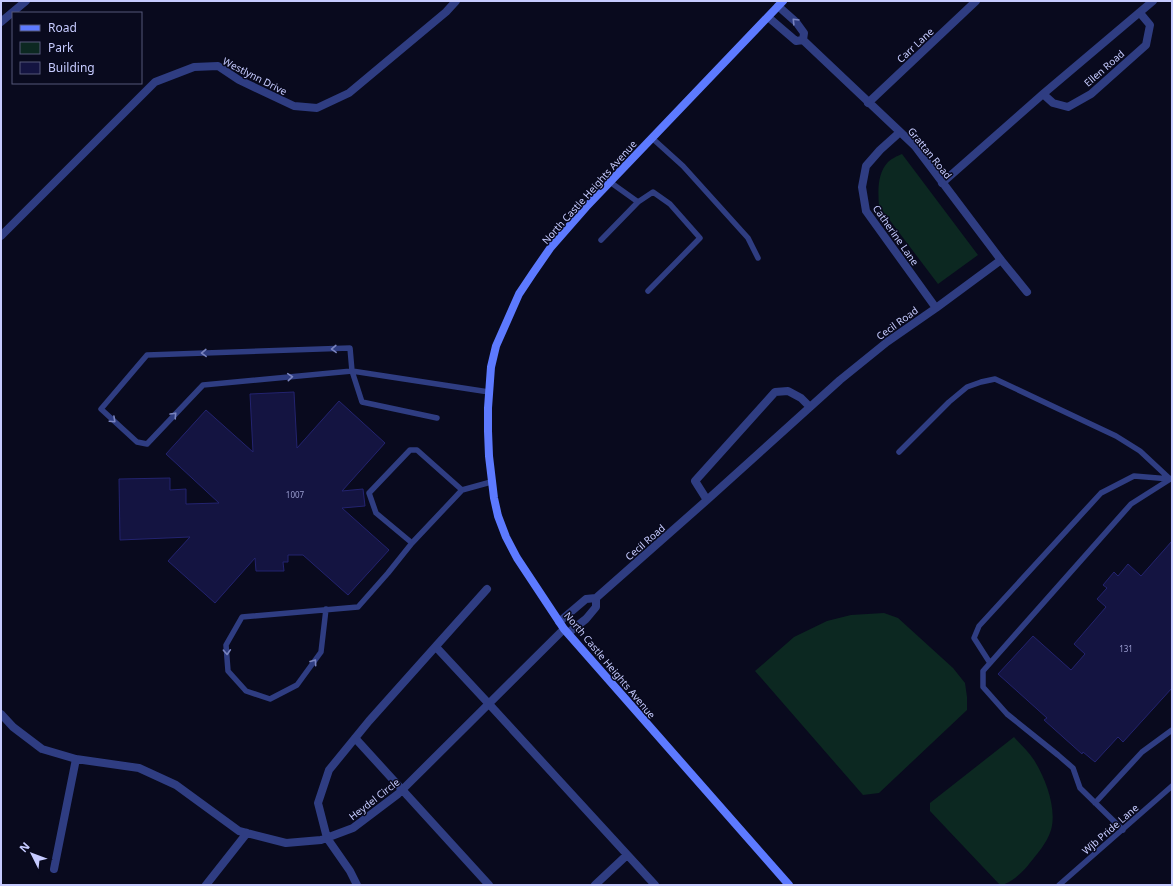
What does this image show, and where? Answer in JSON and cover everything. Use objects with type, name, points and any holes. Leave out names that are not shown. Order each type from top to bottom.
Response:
[{"type":"street","points":[[13,12],[26,1]]},
{"type":"street","name":"Westlynn Drive","points":[[1,236],[155,82],[194,67],[218,66],[239,80],[294,106],[316,108],[349,93],[446,12],[456,1]]},
{"type":"street","name":"Carr Lane","points":[[868,103],[976,1]]},
{"type":"street","name":"Ellen Road","points":[[942,183],[1043,94],[1154,1]]},
{"type":"street","points":[[768,17],[796,41],[803,40],[804,33],[780,4]]},
{"type":"street","name":"North Castle Heights Avenue","points":[[780,4],[586,207],[551,247],[519,294],[496,346],[491,367],[488,408],[489,456],[494,498],[498,516],[517,558],[566,631],[788,885]]},
{"type":"street","points":[[1,22],[12,13]]},
{"type":"street","name":"Ellen Road","points":[[1043,94],[1053,103],[1068,107],[1091,94],[1146,45],[1150,25],[1140,13]]},
{"type":"street","name":"Grattan Road","points":[[803,40],[915,146],[1027,292]]},
{"type":"street","name":"Catherine Lane","points":[[900,132],[880,150],[866,166],[862,186],[866,211],[936,308]]},
{"type":"street","name":"Cecil Road","points":[[596,598],[840,380],[887,342],[1001,260]]},
{"type":"street","points":[[707,500],[695,481],[775,392],[788,392],[801,398],[810,407]]},
{"type":"street","points":[[357,885],[350,871],[327,838],[318,803],[330,770],[355,738],[487,589]]},
{"type":"street","points":[[559,622],[586,599],[596,598]]},
{"type":"street","name":"Heydel Circle","points":[[1,714],[13,726],[42,749],[76,759],[139,768],[176,785],[239,831],[286,843],[321,840],[353,828],[402,790],[566,631],[586,619],[596,607],[596,598]]},
{"type":"street","points":[[436,647],[655,885]]},
{"type":"street","points":[[355,738],[489,885]]},
{"type":"street","points":[[54,869],[76,759]]},
{"type":"street","points":[[206,885],[247,833]]},
{"type":"street","points":[[595,885],[627,855]]},
{"type":"lane","points":[[652,138],[683,166],[748,238],[758,258]]},
{"type":"lane","points":[[610,182],[638,202]]},
{"type":"lane","points":[[601,240],[638,202],[653,192],[670,204],[700,238],[648,290]]},
{"type":"lane","points":[[437,418],[362,402],[352,371],[350,348],[147,355],[101,408],[137,442],[147,444],[203,385],[352,371],[489,392]]},
{"type":"lane","points":[[899,452],[949,402],[967,387],[981,382],[995,380],[1116,436],[1140,451],[1171,478]]},
{"type":"lane","points":[[412,543],[376,513],[369,493],[410,450],[417,450],[462,490]]},
{"type":"lane","points":[[990,663],[974,638],[979,626],[1101,493],[1134,476],[1171,478]]},
{"type":"lane","points":[[1122,830],[1080,788],[1073,768],[1007,714],[983,687],[983,671],[1131,504],[1171,478]]},
{"type":"lane","points":[[326,610],[321,652],[297,686],[270,699],[246,691],[228,671],[226,645],[242,617],[358,607],[412,543],[462,490],[491,482]]},
{"type":"lane","points":[[1095,804],[1142,752],[1172,730]]},
{"type":"lane","name":"Wjb Pride Lane","points":[[1059,885],[1172,786]]},
{"type":"green space","points":[[902,154],[978,255],[938,284],[879,206],[880,177],[884,167],[889,161]]},
{"type":"green space","points":[[884,613],[898,618],[953,668],[965,683],[967,710],[879,793],[863,795],[755,671],[794,637],[827,621],[851,615]]},
{"type":"green space","points":[[1014,737],[1032,757],[1043,776],[1053,813],[1051,830],[1042,848],[1020,874],[1008,883],[1000,885],[930,811],[930,803]]},
{"type":"building","points":[[294,392],[297,448],[339,401],[385,443],[342,491],[363,489],[365,506],[342,508],[389,550],[348,595],[303,555],[288,555],[288,562],[283,562],[284,571],[256,571],[255,558],[215,603],[168,561],[190,537],[120,540],[119,479],[170,478],[170,490],[186,489],[186,504],[219,503],[166,454],[206,410],[253,452],[250,394]]},
{"type":"building","points":[[1172,541],[1172,688],[1123,742],[1118,737],[1095,762],[1083,752],[1082,754],[1044,720],[1047,718],[998,674],[1033,636],[1071,670],[1085,654],[1074,644],[1106,607],[1097,599],[1107,588],[1103,585],[1114,572],[1118,576],[1128,564],[1141,576]]}]
